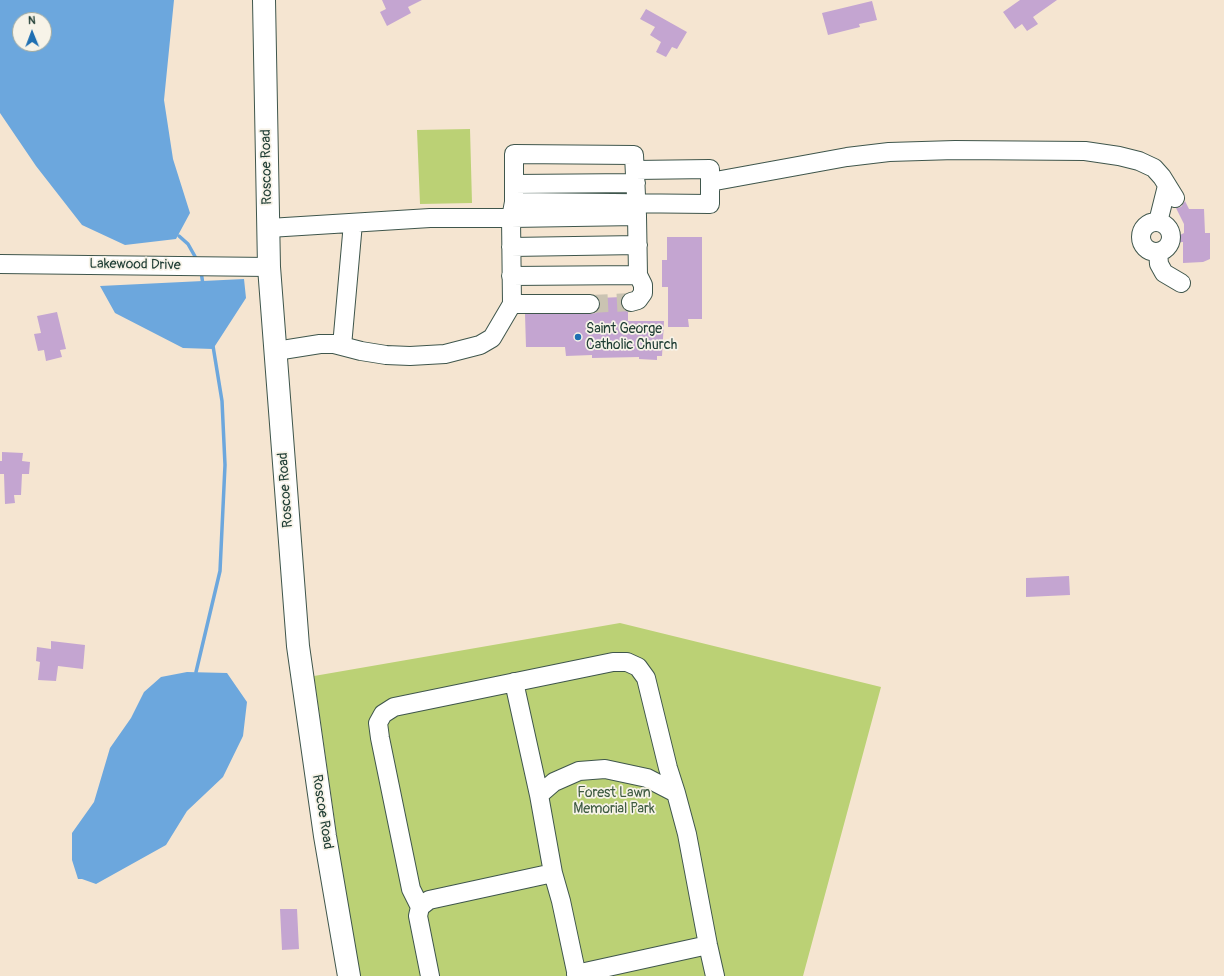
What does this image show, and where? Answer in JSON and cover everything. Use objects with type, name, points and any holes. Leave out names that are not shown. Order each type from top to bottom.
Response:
[{"type":"main road","name":"Roscoe Road","points":[[264,0],[269,267],[298,646],[326,841],[349,976]]},
{"type":"street","points":[[710,182],[847,157],[889,152],[1018,150],[1085,151],[1119,156],[1140,161],[1154,168],[1162,177],[1171,192],[1158,222],[1167,226],[1171,235],[1170,244],[1162,251],[1158,252],[1160,264],[1164,273],[1181,283]]},
{"type":"street","points":[[276,351],[320,344],[342,346],[360,351],[386,355],[410,356],[445,354],[480,345],[492,338],[512,304],[510,276],[514,154],[635,170]]},
{"type":"street","points":[[268,228],[430,218],[512,210],[637,210],[710,204],[710,169],[635,170],[514,184]]},
{"type":"street","points":[[631,302],[638,300],[643,294],[643,285],[638,275],[635,170]]},
{"type":"street","points":[[342,346],[352,223]]},
{"type":"street","points":[[511,247],[638,245]]},
{"type":"street","name":"Lakewood Drive","points":[[0,264],[269,267]]},
{"type":"street","points":[[510,276],[638,275]]},
{"type":"street","points":[[512,304],[590,304]]},
{"type":"street","points":[[430,976],[418,916],[420,907],[411,889],[380,738],[378,723],[383,714],[394,707],[613,662],[627,662],[638,667],[646,678],[668,768],[687,834],[715,976]]},
{"type":"street","points":[[514,682],[539,795],[553,873],[561,901],[577,975],[708,945]]},
{"type":"street","points":[[539,795],[554,782],[579,771],[605,769],[647,778],[676,793]]},
{"type":"street","points":[[420,907],[429,900],[553,873]]},
{"type":"green space","points":[[470,129],[472,203],[420,204],[417,130]]},
{"type":"green space","name":"Forest Lawn Memorial Park","points":[[620,623],[881,687],[803,976],[357,976],[314,676]]},
{"type":"water","points":[[0,0],[174,0],[164,100],[173,159],[190,213],[176,239],[125,245],[82,225],[36,166],[0,113]]},
{"type":"water","points":[[244,279],[246,298],[213,349],[183,348],[115,313],[100,286]]},
{"type":"water","points":[[187,672],[227,673],[247,702],[243,736],[223,777],[187,811],[166,845],[96,884],[78,879],[72,860],[72,833],[94,802],[110,748],[131,718],[144,692],[161,677]]},
{"type":"building","points":[[382,0],[422,0],[408,7],[411,13],[387,26],[380,12],[386,9]]},
{"type":"building","points":[[1020,0],[1057,0],[1033,17],[1038,24],[1027,31],[1022,24],[1015,29],[1003,12]]},
{"type":"building","points":[[872,1],[877,20],[859,24],[860,27],[828,35],[822,13]]},
{"type":"building","points":[[646,9],[687,32],[677,49],[672,47],[666,57],[656,52],[661,42],[650,35],[655,27],[640,19]]},
{"type":"building","points":[[1185,201],[1189,209],[1204,209],[1205,233],[1210,233],[1210,259],[1203,262],[1183,263],[1183,242],[1164,243],[1184,233],[1184,224],[1176,208],[1181,207]]},
{"type":"building","points":[[667,237],[702,237],[702,319],[688,319],[689,327],[668,327],[668,287],[662,287],[662,260],[667,260]]},
{"type":"building","name":"Saint George Catholic Church","points":[[622,297],[621,304],[623,309],[628,312],[628,321],[664,321],[662,356],[657,356],[657,360],[639,359],[639,357],[592,358],[592,355],[566,356],[565,347],[526,347],[525,314],[596,313],[600,304],[598,298]]},
{"type":"building","points":[[57,312],[66,349],[60,350],[62,357],[46,361],[44,350],[38,351],[34,334],[41,333],[37,316]]},
{"type":"building","points":[[2,452],[23,453],[22,461],[30,462],[29,474],[22,474],[21,495],[14,495],[15,503],[5,504],[4,474],[0,474]]},
{"type":"building","points":[[1069,576],[1070,595],[1026,597],[1026,578]]},
{"type":"building","points":[[51,641],[85,645],[83,669],[58,666],[56,681],[38,680],[40,662],[36,661],[37,647],[51,649]]},
{"type":"building","points":[[280,909],[297,909],[299,949],[282,950]]},
{"type":"waterway","points":[[179,236],[188,244],[197,260]]},
{"type":"waterway","points":[[201,271],[203,285]]},
{"type":"waterway","points":[[196,672],[220,571],[225,465],[222,401],[213,346]]},
{"type":"tunnel","points":[[590,304],[631,302]]},
{"type":"place","name":"Saint George Catholic Church","points":[[578,337]]}]
